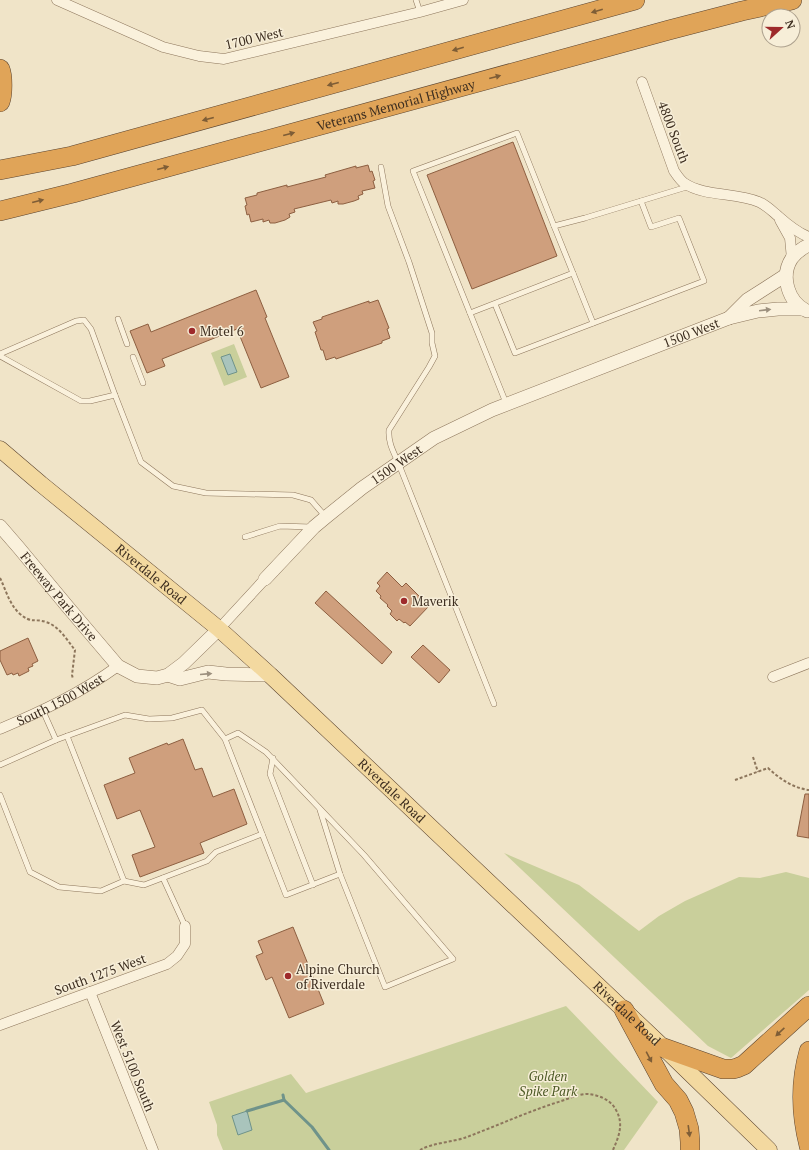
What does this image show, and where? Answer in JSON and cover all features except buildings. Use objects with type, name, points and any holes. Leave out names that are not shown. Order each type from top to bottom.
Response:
[{"type":"highway","points":[[0,170],[80,154],[634,0]]},
{"type":"highway","name":"Veterans Memorial Highway","points":[[0,211],[73,193],[669,30],[792,0]]},
{"type":"highway","points":[[0,69],[2,73],[2,98],[0,102]]},
{"type":"highway","points":[[664,1048],[723,1069],[737,1068],[749,1060],[809,1006]]},
{"type":"highway","points":[[624,1010],[664,1084],[678,1100],[684,1112],[689,1129],[690,1150]]},
{"type":"highway","points":[[809,1051],[805,1065],[802,1091],[804,1120],[809,1146]]},
{"type":"main road","name":"Riverdale Road","points":[[0,448],[219,629],[270,675],[664,1048],[769,1150]]},
{"type":"street","name":"1700 West","points":[[57,0],[162,47],[199,56],[224,59],[420,12],[449,2],[463,0]]},
{"type":"street","name":"4800 South","points":[[642,82],[674,171],[683,182],[695,189],[746,198],[759,202],[799,232],[809,237]]},
{"type":"street","name":"4800 South","points":[[778,216],[786,228],[790,238],[792,259]]},
{"type":"street","points":[[806,311],[795,302],[790,294],[786,275],[788,266],[792,259],[800,250],[809,244]]},
{"type":"street","name":"1500 West","points":[[729,318],[747,300],[786,275]]},
{"type":"street","name":"1500 West","points":[[168,675],[184,663],[219,629],[314,527],[362,488],[434,438],[506,404],[729,318],[758,311],[778,309],[806,311]]},
{"type":"street","name":"Freeway Park Drive","points":[[0,526],[118,666]]},
{"type":"street","points":[[773,677],[809,663]]},
{"type":"street","points":[[118,666],[137,676],[158,678],[168,675],[180,678],[208,672],[270,675]]},
{"type":"street","name":"South 1500 West","points":[[0,729],[43,711],[80,692],[118,666]]},
{"type":"street","name":"South 1275 West","points":[[0,1025],[166,964],[177,956],[184,944],[186,926]]},
{"type":"street","name":"West 5100 South","points":[[90,992],[152,1150]]},
{"type":"lane","points":[[416,0],[420,12]]},
{"type":"lane","points":[[506,404],[413,171],[517,133],[593,323]]},
{"type":"lane","points":[[381,167],[388,206],[409,262],[432,333],[432,343],[435,356],[430,367],[389,430],[388,438],[494,704]]},
{"type":"lane","points":[[554,226],[690,186]]},
{"type":"lane","points":[[495,304],[515,353],[704,281],[679,218],[651,227],[641,201]]},
{"type":"lane","points":[[470,314],[573,273]]},
{"type":"lane","points":[[118,319],[127,344]]},
{"type":"lane","points":[[0,355],[76,321],[84,320],[91,329],[141,462],[173,486],[206,493],[293,495],[311,500],[326,517]]},
{"type":"lane","points":[[0,355],[81,401],[90,401],[115,394]]},
{"type":"lane","points":[[133,357],[143,383]]},
{"type":"lane","points":[[245,537],[280,526],[314,527]]},
{"type":"lane","points":[[0,764],[56,740],[125,715],[149,719],[172,718],[202,710],[225,739],[286,895],[340,874]]},
{"type":"lane","points":[[43,711],[56,740]]},
{"type":"lane","points":[[225,739],[238,733],[273,758],[364,855],[453,959],[385,988],[340,874],[319,808]]},
{"type":"lane","points":[[67,736],[124,881]]},
{"type":"lane","points":[[273,758],[270,774],[313,885]]},
{"type":"lane","points":[[0,795],[30,872],[59,887],[101,891],[124,881],[144,885],[207,861],[216,852],[262,834]]},
{"type":"lane","points":[[163,878],[186,926]]},
{"type":"path","points":[[0,578],[10,601],[19,613],[29,620],[47,622],[59,630],[75,650],[72,675],[73,679]]},
{"type":"path","points":[[752,756],[758,772]]},
{"type":"path","points":[[735,780],[768,768],[781,779],[800,789],[809,790]]},
{"type":"path","points":[[420,1150],[465,1138],[537,1110],[587,1094],[596,1095],[608,1100],[615,1108],[619,1116],[621,1125],[613,1150]]},
{"type":"green space","points":[[234,344],[247,377],[224,386],[211,353]]},
{"type":"green space","points":[[504,853],[579,885],[639,931],[659,916],[685,901],[739,877],[760,878],[786,872],[809,878],[809,990],[731,1058],[708,1046]]},
{"type":"green space","name":"Golden Spike Park","points":[[566,1006],[658,1102],[624,1150],[223,1150],[217,1135],[217,1125],[209,1102],[291,1074],[306,1093]]},
{"type":"water","points":[[230,354],[237,372],[228,375],[221,357]]},
{"type":"water","points":[[247,1111],[252,1130],[238,1135],[232,1116]]},
{"type":"waterway","points":[[283,1095],[284,1100],[312,1127],[329,1150]]},
{"type":"waterway","points":[[247,1111],[284,1100]]},
{"type":"place","name":"Motel 6","points":[[192,331]]},
{"type":"place","name":"Maverik","points":[[404,601]]},
{"type":"place","name":"Alpine Church of Riverdale","points":[[288,976]]}]
